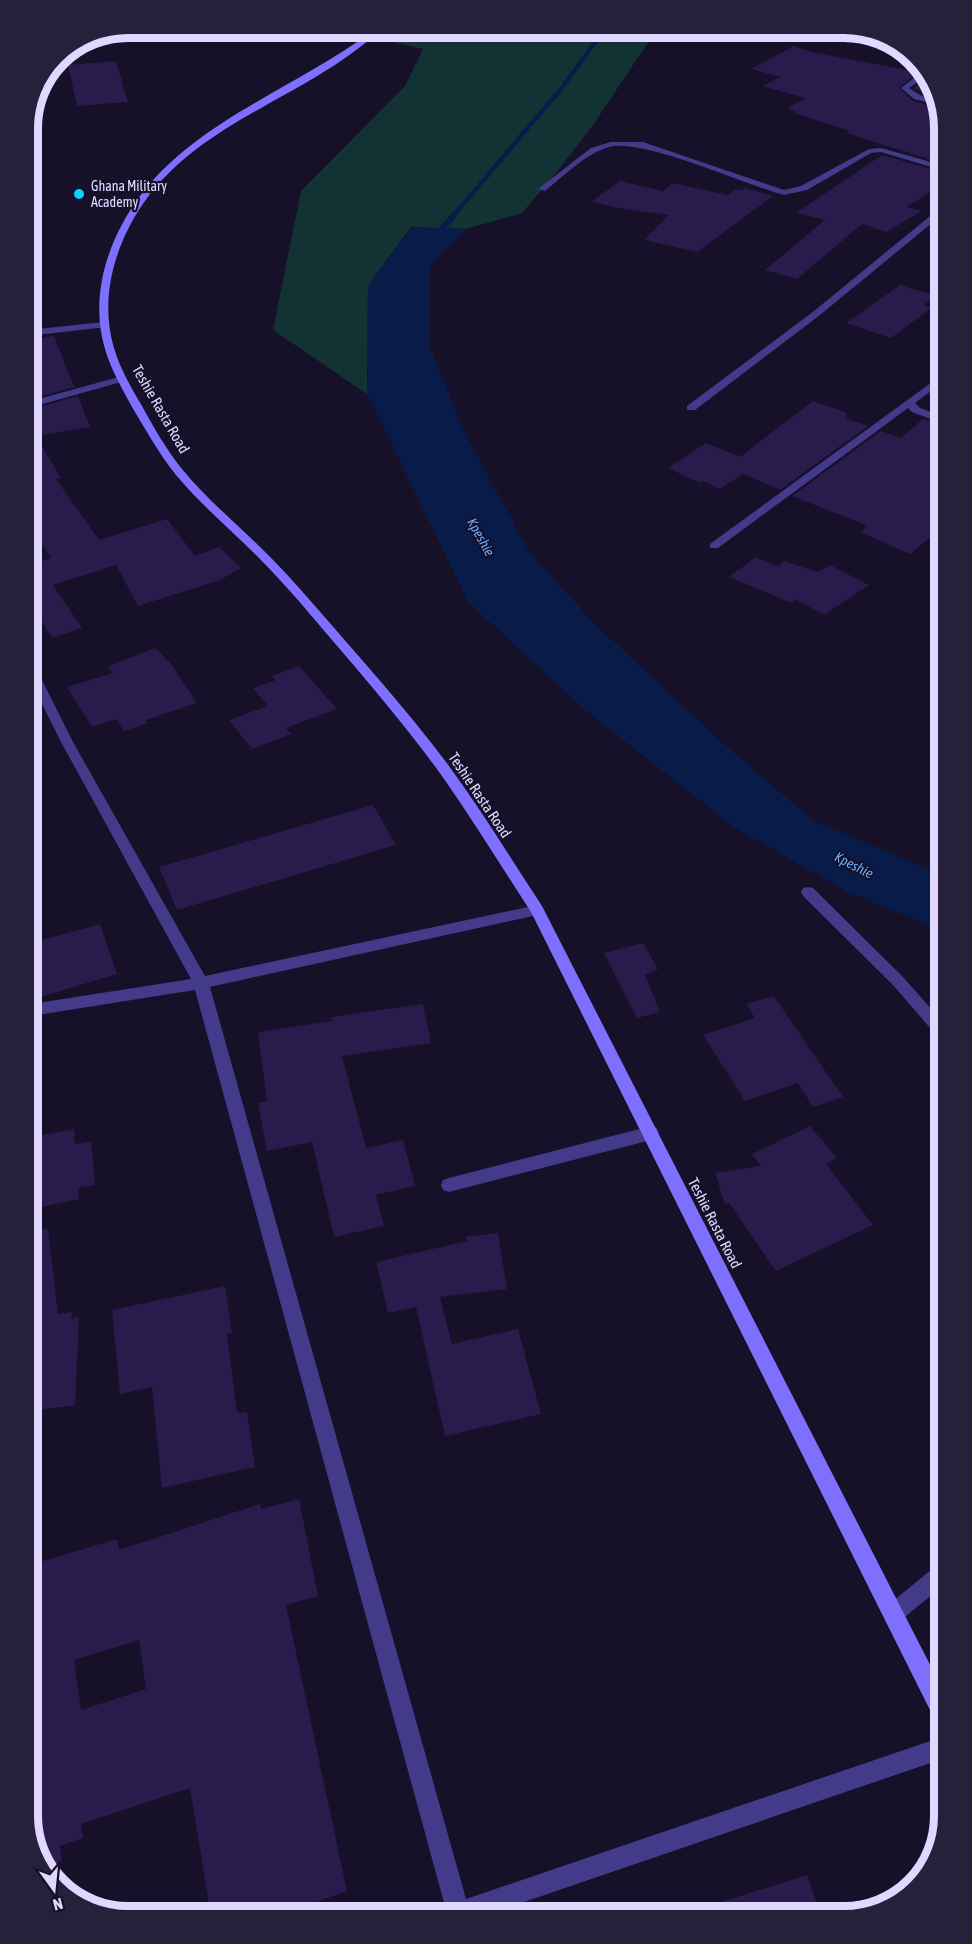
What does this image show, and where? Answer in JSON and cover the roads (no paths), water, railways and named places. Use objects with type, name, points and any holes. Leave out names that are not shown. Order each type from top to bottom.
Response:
[{"type":"main road","name":"Teshie Rasta Road","points":[[367,38],[324,69],[214,132],[193,147],[158,179],[123,230],[115,251],[105,286],[104,325],[108,344],[122,379],[168,458],[279,573],[415,732],[463,796],[537,910],[934,1694]]},
{"type":"street","points":[[919,77],[905,88],[917,97],[930,101]]},
{"type":"street","points":[[542,189],[594,150],[618,144],[640,144],[784,193],[804,188],[869,151],[881,150],[934,166]]},
{"type":"street","points":[[692,408],[774,348],[868,274],[934,217]]},
{"type":"street","points":[[38,332],[104,325]]},
{"type":"street","points":[[38,402],[122,379]]},
{"type":"street","points":[[714,546],[934,384]]},
{"type":"street","points":[[909,403],[916,410],[934,417]]},
{"type":"street","points":[[38,684],[67,742],[201,983],[456,1906]]},
{"type":"street","points":[[807,892],[898,981],[934,1023]]},
{"type":"street","points":[[38,1010],[201,983],[537,910]]},
{"type":"street","points":[[449,1185],[651,1133]]},
{"type":"street","points":[[894,1614],[934,1580]]},
{"type":"street","points":[[479,1906],[934,1751]]},
{"type":"water","points":[[412,227],[466,229],[430,266],[429,345],[466,435],[530,553],[596,625],[724,744],[814,821],[934,871],[934,927],[848,892],[735,828],[585,710],[469,603],[367,394],[368,286]]},
{"type":"waterway","name":"Kpeshie","points":[[453,216],[561,89],[598,38]]},
{"type":"waterway","name":"Kpeshie","points":[[435,237],[454,215]]},
{"type":"place","name":"Ghana Military Academy","points":[[79,194]]}]
